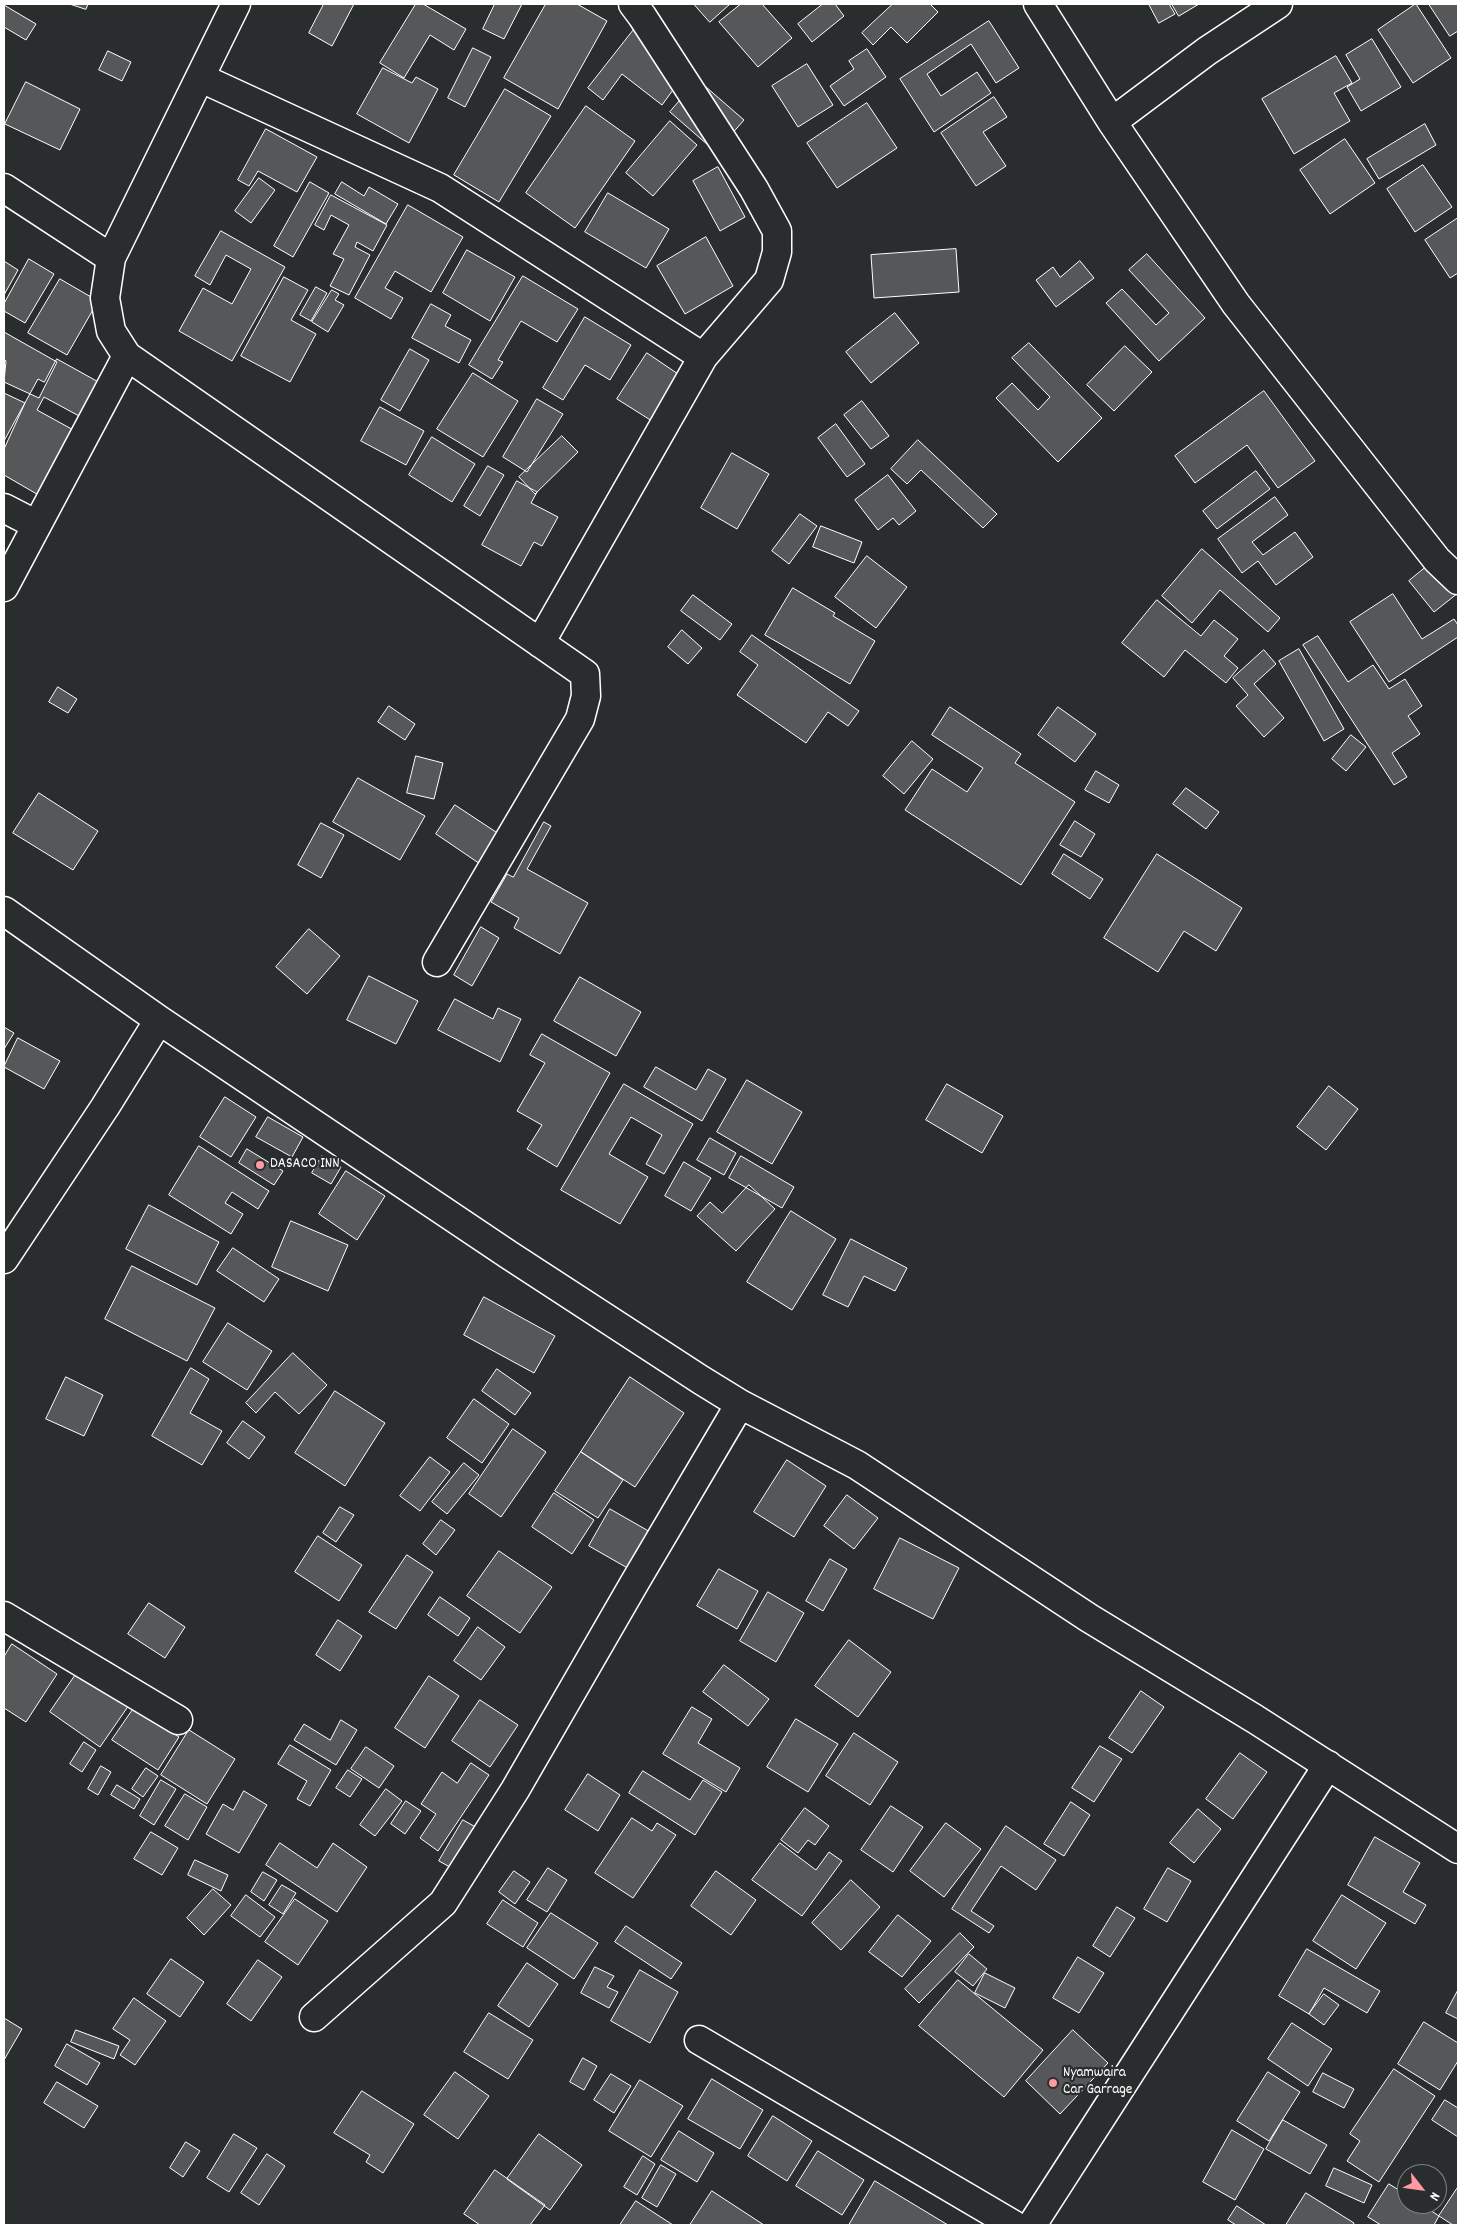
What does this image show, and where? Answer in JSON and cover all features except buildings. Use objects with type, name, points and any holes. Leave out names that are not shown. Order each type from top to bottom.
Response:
[{"type":"street","points":[[236,4],[111,258],[105,298],[111,331],[127,356],[585,674],[586,696],[580,720],[437,962]]},
{"type":"street","points":[[540,643],[703,356],[769,280],[777,252],[777,231],[754,189],[642,16],[632,4]]},
{"type":"street","points":[[1038,4],[1112,122],[1236,304],[1437,560],[1458,580]]},
{"type":"street","points":[[1112,122],[1207,51],[1278,4]]},
{"type":"street","points":[[201,78],[440,188],[703,356]]},
{"type":"street","points":[[4,188],[111,258]]},
{"type":"street","points":[[4,586],[127,356]]},
{"type":"street","points":[[4,508],[37,525]]},
{"type":"street","points":[[4,911],[159,1020],[509,1255],[740,1404],[857,1465],[1089,1618],[1328,1765],[1458,1849]]},
{"type":"street","points":[[4,1259],[105,1107],[159,1020]]},
{"type":"street","points":[[314,2017],[442,1903],[515,1790],[740,1404]]},
{"type":"street","points":[[4,1616],[178,1720]]},
{"type":"street","points":[[1032,2225],[1328,1765]]},
{"type":"street","points":[[699,2040],[1014,2225]]},
{"type":"place","name":"DASACO INN","points":[[260,1165]]},
{"type":"place","name":"Nyamwaira Car Garrage","points":[[1053,2083]]}]
